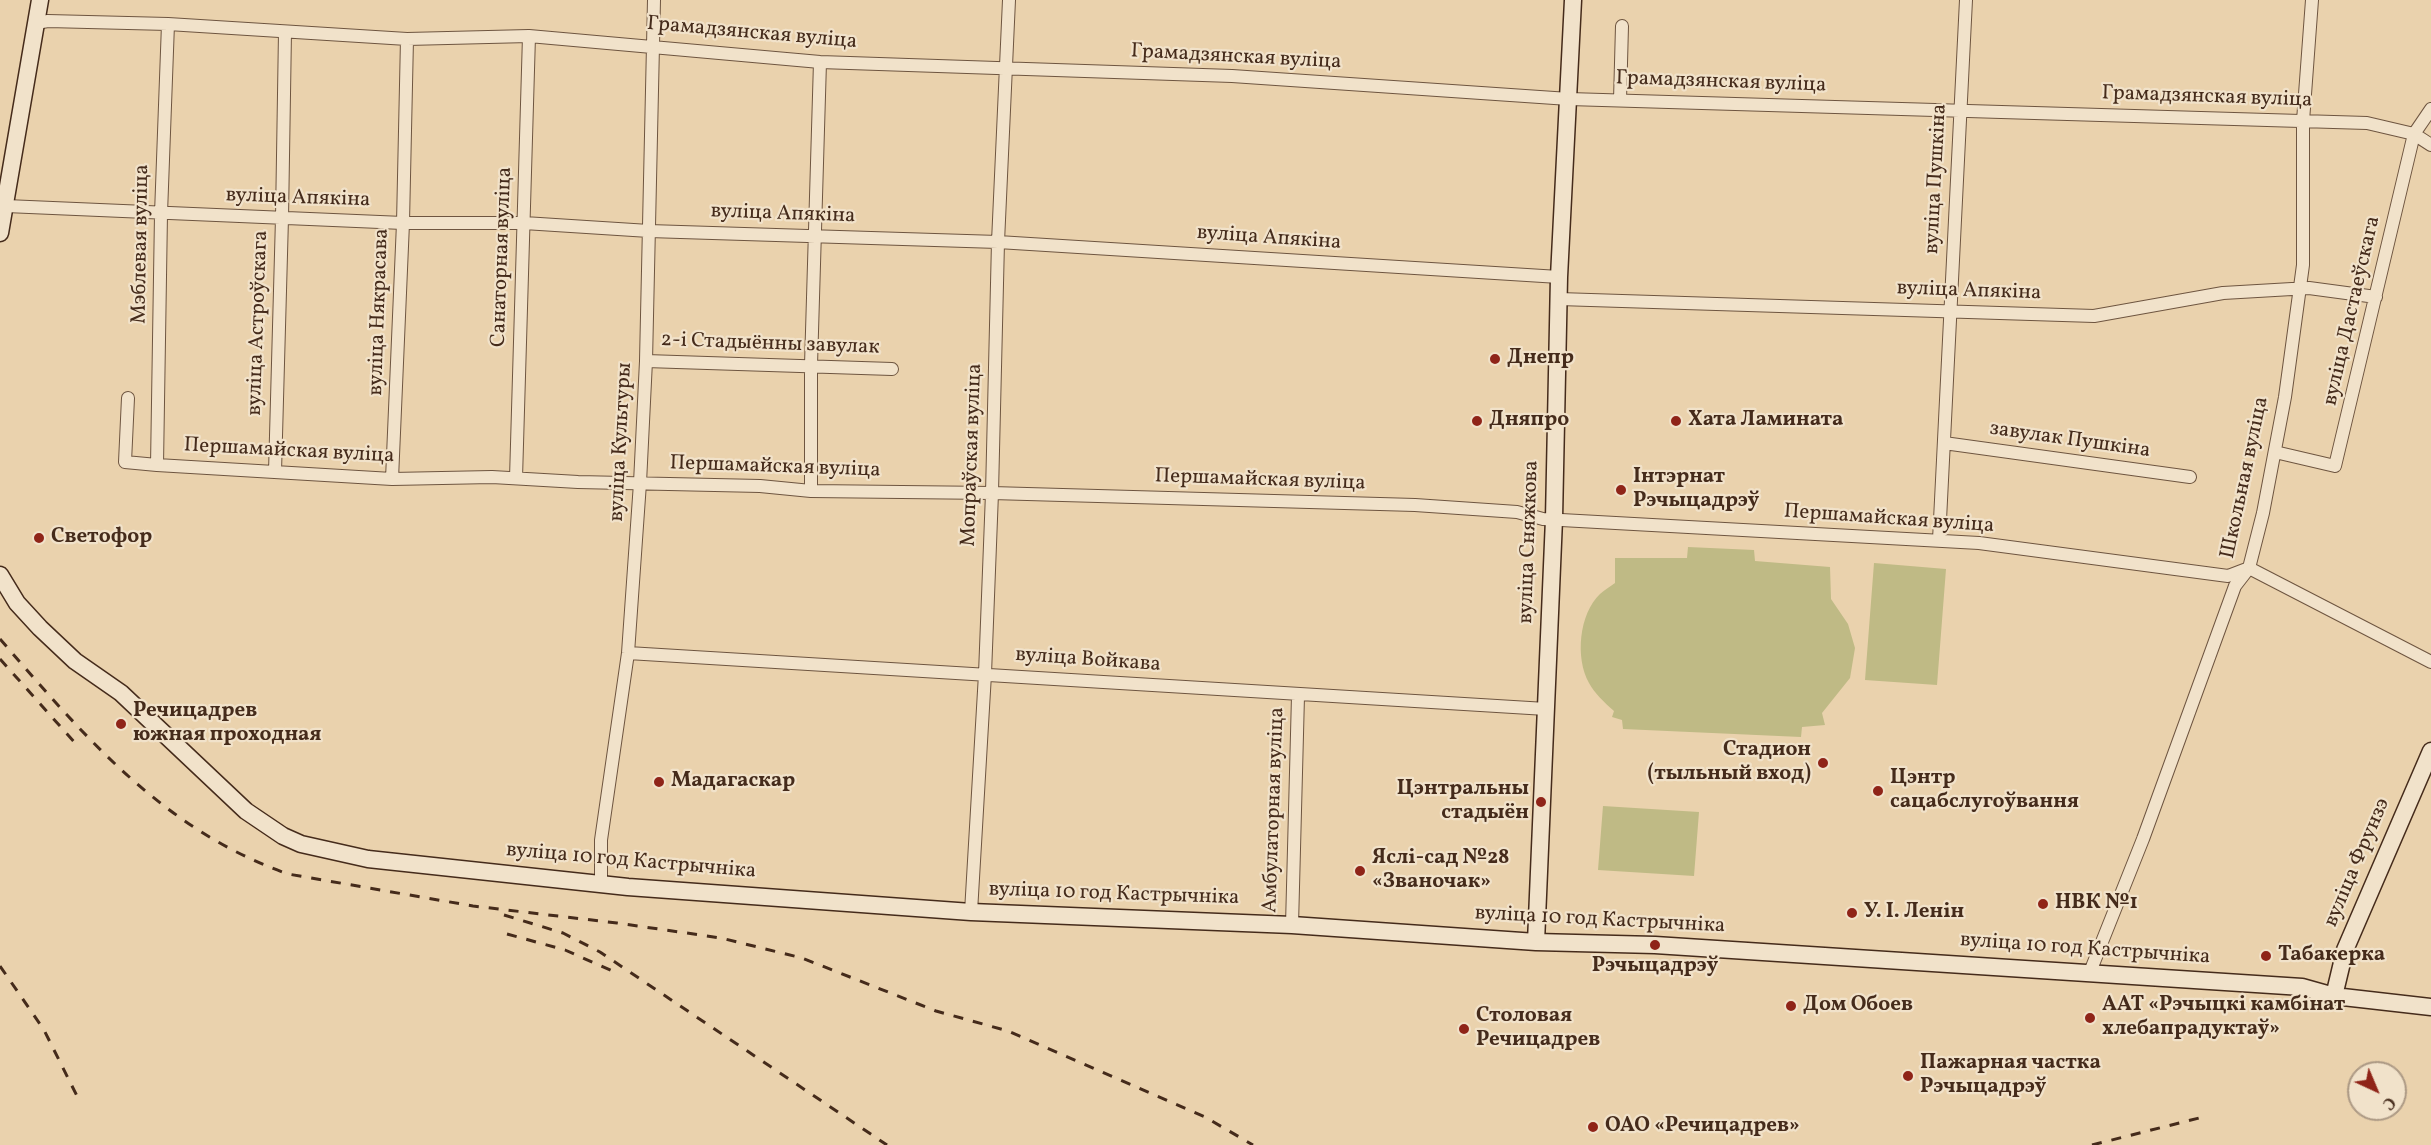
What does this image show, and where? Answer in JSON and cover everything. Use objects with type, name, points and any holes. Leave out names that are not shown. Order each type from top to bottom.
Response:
[{"type":"street","points":[[0,233],[40,0]]},
{"type":"street","name":"вуліца Культуры","points":[[601,885],[601,840],[628,653],[640,483],[650,231],[654,0]]},
{"type":"street","name":"Мопраўская вуліца","points":[[970,912],[985,674],[998,242],[1010,0]]},
{"type":"street","name":"вуліца Сняжкова","points":[[1536,942],[1554,519],[1559,277],[1574,0]]},
{"type":"street","name":"вуліца Пушкіна","points":[[1939,540],[1966,0]]},
{"type":"street","name":"Школьная вуліца","points":[[2090,972],[2143,839],[2235,586],[2249,568],[2275,452],[2303,265],[2303,121],[2312,0]]},
{"type":"street","name":"Грамадзянская вуліца","points":[[36,23],[48,21],[168,24],[407,39],[529,36],[820,62],[1232,76],[1569,99],[2367,123],[2414,134],[2431,145]]},
{"type":"street","name":"Мэблевая вуліца","points":[[158,465],[161,214],[168,24]]},
{"type":"street","points":[[1620,100],[1622,26]]},
{"type":"street","name":"вуліца Астроўскага","points":[[274,471],[285,32]]},
{"type":"street","name":"Санаторная вуліца","points":[[516,478],[529,36]]},
{"type":"street","name":"вуліца Някрасава","points":[[392,478],[403,223],[407,39]]},
{"type":"street","points":[[811,491],[811,365],[820,62]]},
{"type":"street","name":"вуліца Дастаеўскага","points":[[2275,452],[2335,466],[2414,134],[2431,109]]},
{"type":"street","name":"вуліца Апякіна","points":[[6,206],[403,223],[524,223],[650,231],[998,242],[1559,277]]},
{"type":"street","name":"вуліца Апякіна","points":[[1559,299],[2094,316],[2223,293],[2300,289],[2376,297]]},
{"type":"street","name":"2-і Стадыённы завулак","points":[[646,361],[892,369]]},
{"type":"street","name":"Першамайская вуліца","points":[[128,398],[124,462],[158,465],[392,478],[516,478],[760,486],[811,491],[992,493],[1415,505],[1517,512],[1543,519],[1939,540],[2228,576],[2249,568]]},
{"type":"street","name":"завулак Пушкіна","points":[[1944,443],[2190,477]]},
{"type":"street","points":[[2249,568],[2431,662]]},
{"type":"street","name":"вуліца 10 год Кастрычніка","points":[[0,575],[17,603],[75,661],[121,693],[246,811],[284,836],[317,849],[368,858],[601,885],[970,912],[1292,925],[1536,942],[1655,945],[1833,958],[2090,972],[2302,987],[2334,996],[2431,1007]]},
{"type":"street","name":"вуліца Войкава","points":[[628,653],[985,674],[1298,696],[1546,709]]},
{"type":"street","name":"Амбулаторная вуліца","points":[[1292,925],[1298,696]]},
{"type":"street","name":"вуліца Фрунзэ","points":[[2334,996],[2345,950],[2431,751]]},
{"type":"shaded area","points":[[1688,547],[1754,550],[1755,561],[1830,567],[1831,599],[1848,624],[1855,648],[1850,678],[1822,713],[1825,725],[1802,727],[1801,737],[1623,729],[1622,720],[1612,717],[1614,711],[1591,687],[1582,661],[1581,637],[1587,613],[1600,594],[1615,583],[1615,558],[1687,558]]},
{"type":"shaded area","points":[[1874,563],[1946,569],[1937,685],[1865,680]]},
{"type":"shaded area","points":[[1603,806],[1699,812],[1694,876],[1598,870]]},
{"type":"railway","points":[[0,639],[95,744],[164,806],[202,832],[243,855],[288,874],[473,906],[721,938],[802,958],[936,1011],[1008,1031],[1205,1117],[1253,1145]]},
{"type":"railway","points":[[0,659],[76,744]]},
{"type":"railway","points":[[504,915],[563,933],[600,952],[887,1145]]},
{"type":"railway","points":[[507,934],[565,950],[617,973]]},
{"type":"railway","points":[[0,966],[44,1030],[79,1100]]},
{"type":"railway","points":[[2092,1145],[2207,1116]]},
{"type":"place","name":"Днепр","points":[[1495,359]]},
{"type":"place","name":"Дняпро","points":[[1477,421]]},
{"type":"place","name":"Хата Ламината","points":[[1676,421]]},
{"type":"place","name":"Інтэрнат Рэчыцадрэў","points":[[1621,490]]},
{"type":"place","name":"Светофор","points":[[39,538]]},
{"type":"place","name":"Речицадрев южная проходная","points":[[121,724]]},
{"type":"place","name":"Стадион (тыльный вход)","points":[[1823,763]]},
{"type":"place","name":"Мадагаскар","points":[[659,782]]},
{"type":"place","name":"Цэнтр сацабслугоўвання","points":[[1878,791]]},
{"type":"place","name":"Цэнтральны стадыён","points":[[1541,802]]},
{"type":"place","name":"Яслі-сад №28 «Званочак»","points":[[1360,871]]},
{"type":"place","name":"НВК №1","points":[[2043,904]]},
{"type":"place","name":"У. І. Ленін","points":[[1852,913]]},
{"type":"place","name":"Рэчыцадрэў","points":[[1655,945]]},
{"type":"place","name":"Табакерка","points":[[2266,956]]},
{"type":"place","name":"Дом Обоев","points":[[1791,1006]]},
{"type":"place","name":"ААТ «Рэчыцкі камбінат хлебапрадуктаў»","points":[[2090,1018]]},
{"type":"place","name":"Столовая Речицадрев","points":[[1464,1029]]},
{"type":"place","name":"Пажарная частка Рэчыцадрэў","points":[[1908,1076]]},
{"type":"place","name":"ОАО «Речицадрев»","points":[[1593,1127]]}]
